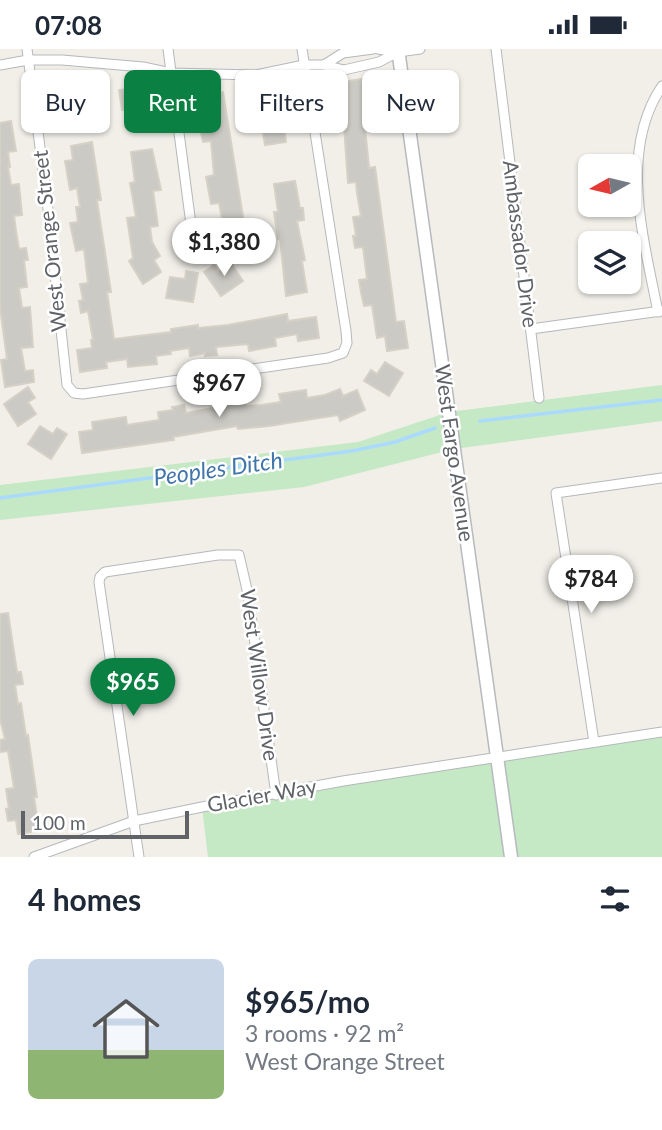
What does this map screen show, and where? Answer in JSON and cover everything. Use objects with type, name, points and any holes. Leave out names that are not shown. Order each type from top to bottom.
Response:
[{"type":"main road","name":"West Fargo Avenue","points":[[398,51],[511,857]]},
{"type":"street","name":"West Orange Street","points":[[27,49],[47,199],[63,359],[69,391],[83,394],[328,358],[343,353],[346,331],[304,65]]},
{"type":"street","points":[[168,49],[171,70]]},
{"type":"street","points":[[302,49],[304,65]]},
{"type":"street","points":[[324,65],[343,53],[375,49],[420,49]]},
{"type":"street","name":"Ambassador Drive","points":[[496,49],[539,398]]},
{"type":"street","points":[[221,74],[256,75],[304,65],[324,65],[344,70],[379,62],[398,51]]},
{"type":"street","points":[[0,65],[29,60],[100,62],[152,70]]},
{"type":"street","points":[[531,329],[660,311],[643,225],[637,163],[646,117],[662,86]]},
{"type":"street","points":[[179,133],[192,232]]},
{"type":"street","points":[[594,742],[556,493],[662,478]]},
{"type":"street","name":"West Willow Drive","points":[[134,821],[99,582],[102,574],[111,570],[218,555],[239,555],[248,594],[276,795]]},
{"type":"street","name":"Glacier Way","points":[[34,857],[134,821],[202,807],[343,781],[662,732]]},
{"type":"street","points":[[134,821],[139,857]]},
{"type":"green space","points":[[662,385],[662,421],[454,449],[304,487],[0,520],[0,485],[358,442],[449,412]]},
{"type":"green space","points":[[662,732],[662,857],[208,857],[202,807]]},
{"type":"building","points":[[362,79],[362,133],[366,133],[369,168],[375,167],[396,322],[404,321],[408,348],[387,351],[385,336],[377,338],[372,305],[364,306],[359,280],[367,279],[363,247],[355,248],[353,236],[356,236],[353,217],[361,216],[356,182],[348,183],[344,133],[348,133],[348,81]]},
{"type":"building","points":[[124,89],[124,110],[122,110],[119,90]]},
{"type":"building","points":[[221,92],[244,223],[253,222],[257,248],[236,252],[234,237],[226,238],[219,203],[211,204],[206,177],[214,175],[211,141],[203,142],[201,133],[221,133]]},
{"type":"building","points":[[11,121],[16,151],[8,152],[8,167],[11,185],[19,184],[22,215],[14,216],[19,249],[26,248],[28,260],[24,260],[27,287],[19,288],[22,308],[30,307],[33,347],[21,348],[25,371],[33,370],[34,382],[5,387],[1,360],[7,359],[0,307],[0,123]]},
{"type":"building","points":[[263,133],[285,133],[286,142],[265,145]]},
{"type":"building","points":[[92,142],[101,200],[97,200],[111,292],[107,292],[114,339],[171,332],[171,329],[198,325],[198,328],[228,325],[287,314],[288,321],[316,317],[319,338],[298,341],[297,334],[275,338],[276,346],[249,351],[248,344],[216,347],[217,355],[205,356],[205,353],[190,356],[189,348],[156,356],[157,364],[128,367],[127,359],[106,362],[107,368],[80,372],[77,350],[92,348],[93,340],[88,311],[81,313],[79,301],[83,300],[80,284],[88,283],[84,249],[76,251],[70,223],[78,222],[76,207],[80,207],[77,188],[70,190],[65,161],[73,160],[71,146]]},
{"type":"building","points":[[152,149],[161,190],[153,191],[158,226],[150,227],[152,242],[160,256],[154,260],[161,272],[143,284],[129,261],[133,258],[127,218],[136,217],[130,183],[135,182],[131,152]]},
{"type":"building","points":[[295,181],[300,208],[303,208],[304,220],[297,221],[305,260],[302,261],[307,292],[286,296],[280,238],[278,239],[274,212],[278,212],[274,184]]},
{"type":"building","points":[[231,263],[243,281],[221,296],[204,272],[214,265],[218,272]]},
{"type":"building","points":[[186,271],[198,273],[193,302],[166,298],[170,277],[185,279]]},
{"type":"building","points":[[385,362],[403,373],[389,396],[364,381],[371,370],[377,374]]},
{"type":"building","points":[[28,387],[35,398],[28,402],[36,414],[18,426],[4,404]]},
{"type":"building","points":[[340,389],[343,396],[357,390],[365,410],[340,421],[338,415],[269,426],[238,429],[237,426],[173,437],[174,440],[82,453],[79,432],[93,430],[92,422],[126,417],[127,425],[159,420],[158,412],[173,410],[172,407],[184,405],[186,413],[219,407],[218,399],[245,398],[246,406],[261,405],[281,402],[279,394],[306,390],[307,398]]},
{"type":"building","points":[[40,426],[53,434],[57,428],[67,434],[51,459],[28,444]]},
{"type":"building","points":[[8,613],[17,672],[21,672],[23,684],[15,685],[26,736],[28,735],[39,831],[18,834],[16,820],[8,821],[6,809],[9,808],[6,789],[14,788],[8,751],[0,752],[0,740],[5,739],[0,719],[0,614]]},
{"type":"waterway","name":"Peoples Ditch","points":[[480,421],[662,400]]},
{"type":"waterway","name":"Peoples Ditch","points":[[0,498],[352,451],[395,442],[435,428]]}]
